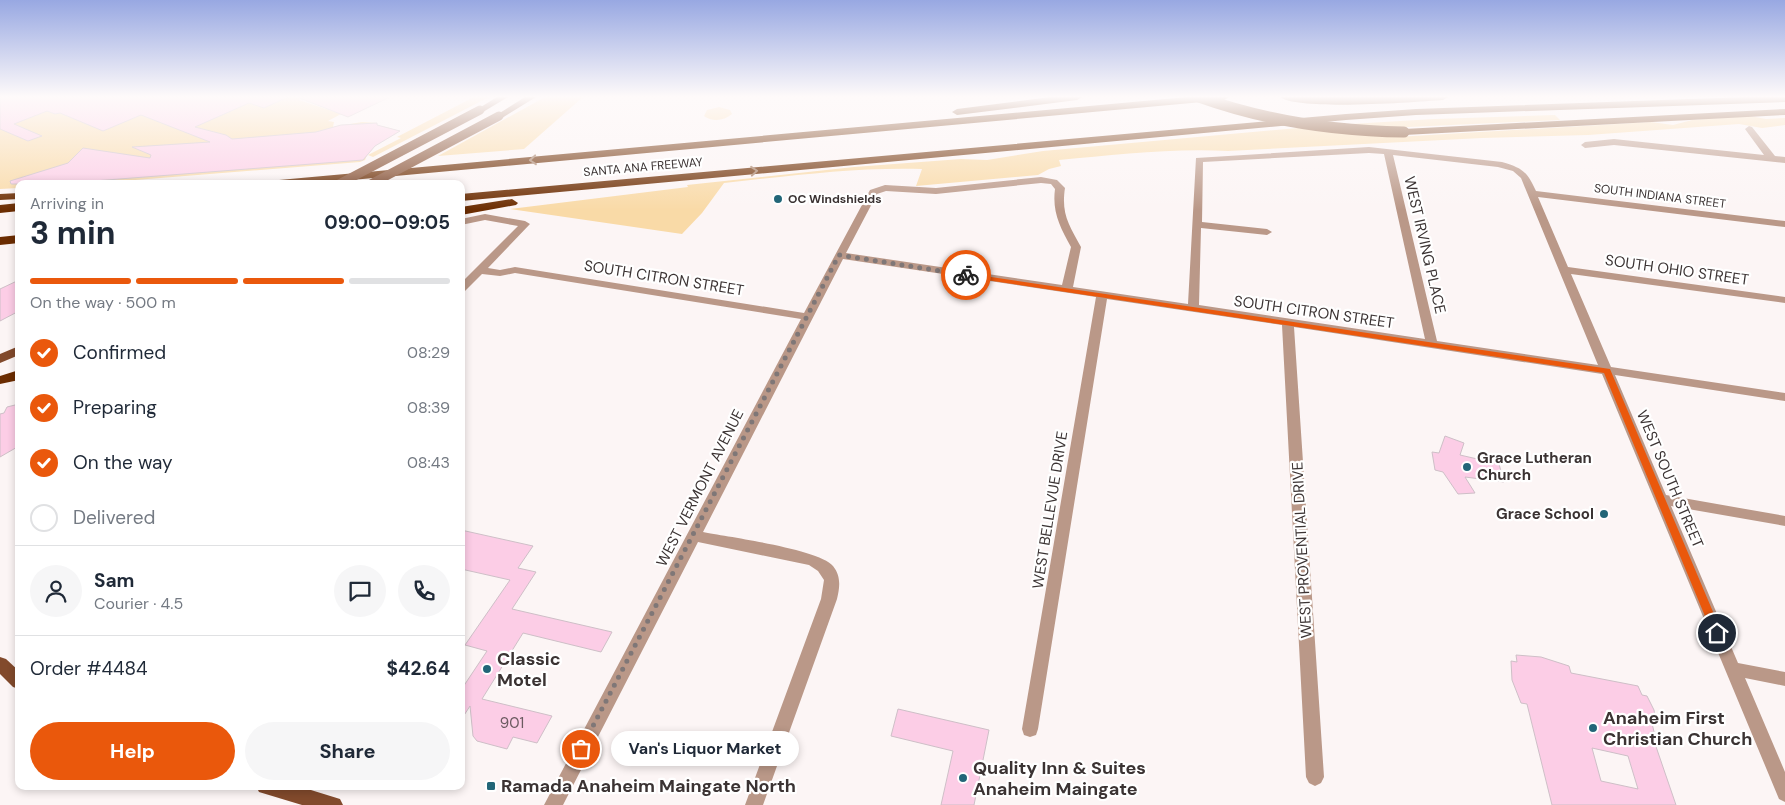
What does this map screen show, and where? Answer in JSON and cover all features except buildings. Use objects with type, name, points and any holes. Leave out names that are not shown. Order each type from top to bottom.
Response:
[{"type":"highway","name":"SANTA ANA FREEWAY","points":[[312,180],[816,135]]},
{"type":"highway","name":"SANTA ANA FREEWAY","points":[[465,198],[1146,135]]},
{"type":"highway","points":[[465,209],[731,173]]},
{"type":"highway","points":[[0,198],[15,196]]},
{"type":"highway","points":[[0,209],[15,207]]},
{"type":"highway","points":[[0,241],[15,239]]},
{"type":"highway","points":[[1,380],[15,375]]},
{"type":"main road","points":[[347,180],[433,135]]},
{"type":"main road","points":[[379,180],[464,135]]},
{"type":"main road","points":[[0,359],[15,352]]},
{"type":"main road","points":[[0,664],[15,678]]},
{"type":"main road","points":[[280,790],[334,805]]},
{"type":"street","points":[[1752,135],[1772,159]]},
{"type":"street","points":[[1585,145],[1614,142],[1785,160]]},
{"type":"street","points":[[1193,308],[1199,160],[1369,150],[1388,152]]},
{"type":"street","name":"WEST SOUTH STREET","points":[[1388,152],[1499,164],[1516,168],[1525,177],[1785,794]]},
{"type":"street","name":"WEST IRVING PLACE","points":[[1388,152],[1432,345]]},
{"type":"street","points":[[1066,177],[1056,182],[1060,188],[1059,207],[1061,220],[1076,247],[1067,289]]},
{"type":"street","name":"WEST VERMONT AVENUE","points":[[552,805],[694,536],[870,195],[878,189],[936,191],[1041,180],[1056,182]]},
{"type":"street","name":"SOUTH INDIANA STREET","points":[[1532,193],[1785,224]]},
{"type":"street","points":[[465,221],[485,217],[526,224],[465,285]]},
{"type":"street","points":[[1196,224],[1267,232]]},
{"type":"street","name":"SOUTH CITRON STREET","points":[[839,255],[1785,397]]},
{"type":"street","name":"SOUTH CITRON STREET","points":[[491,260],[508,262],[516,270]]},
{"type":"street","name":"SOUTH CITRON STREET","points":[[480,270],[500,273],[516,270],[807,317]]},
{"type":"street","name":"SOUTH OHIO STREET","points":[[1564,270],[1785,300]]},
{"type":"street","name":"WEST BELLEVUE DRIVE","points":[[1030,729],[1102,295]]},
{"type":"street","name":"WEST PROVENTIAL DRIVE","points":[[1288,323],[1315,777]]},
{"type":"street","points":[[1661,499],[1785,520]]},
{"type":"street","points":[[694,536],[811,560],[819,563],[830,574],[834,587],[754,805]]},
{"type":"street","points":[[1733,669],[1785,679]]},
{"type":"shaded area","points":[[0,135],[394,135],[355,156],[367,155],[365,160],[360,162],[136,180],[15,180],[15,188],[0,189]]},
{"type":"shaded area","points":[[402,135],[416,135],[373,157],[368,155],[401,138],[397,137]]},
{"type":"shaded area","points":[[477,135],[540,135],[524,149],[438,156]]},
{"type":"shaded area","points":[[1225,135],[1370,135],[1396,137],[1437,135],[1594,135],[1482,138],[1228,151],[1185,150],[1143,152],[1059,160],[1061,166],[1049,169],[1038,175],[916,186],[922,169],[848,171],[724,183],[702,213],[682,234],[510,209],[688,187],[687,185],[854,167],[961,159],[987,160],[1043,151]]},
{"type":"way so far","points":[[581,749],[694,536],[839,255],[966,275]]},
{"type":"place","name":"OC Windshields","points":[[778,199]]},
{"type":"place","name":"Grace Lutheran Church","points":[[1467,467]]},
{"type":"place","name":"Grace School","points":[[1604,514]]},
{"type":"place","name":"Classic Motel","points":[[487,669]]},
{"type":"place","name":"Anaheim First Christian Church","points":[[1593,728]]},
{"type":"place","name":"Van's Liquor Market","points":[[581,749]]},
{"type":"place","name":"Quality Inn & Suites Anaheim Maingate","points":[[963,778]]},
{"type":"place","name":"Ramada Anaheim Maingate North","points":[[491,786]]},
{"type":"route","points":[[966,275],[1607,371],[1717,633]]}]
